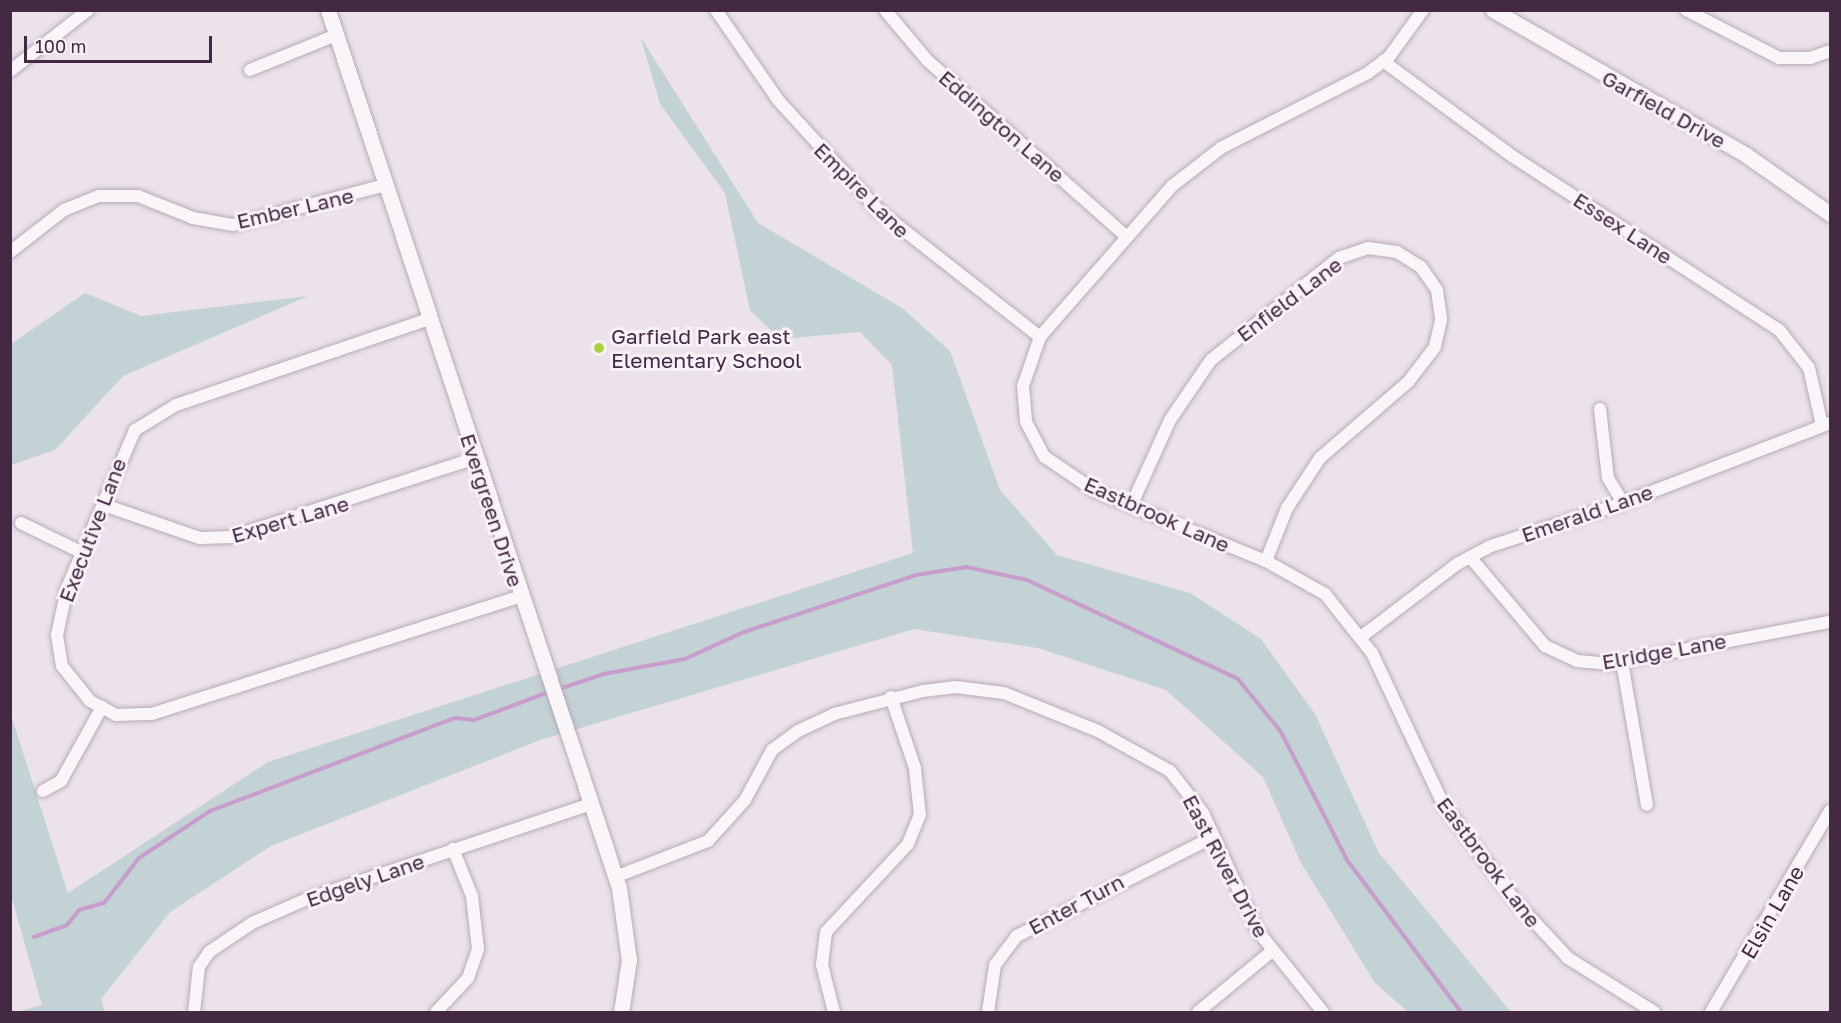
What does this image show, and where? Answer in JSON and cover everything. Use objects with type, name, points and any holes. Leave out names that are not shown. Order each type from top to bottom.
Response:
[{"type":"street","points":[[10,71],[88,10]]},
{"type":"street","name":"Evergreen Drive","points":[[328,10],[615,877],[629,952],[621,1012]]},
{"type":"street","name":"Empire Lane","points":[[716,10],[785,108],[878,210],[1040,337]]},
{"type":"street","name":"Eddington Lane","points":[[885,10],[928,61],[1125,235]]},
{"type":"street","name":"Eastbrook Lane","points":[[1423,10],[1383,61],[1202,159],[1125,235],[1040,337],[1023,386],[1034,440],[1062,468],[1131,506],[1266,561],[1314,584],[1361,637],[1433,786],[1479,855],[1561,951],[1654,1012]]},
{"type":"street","name":"Garfield Drive","points":[[1493,10],[1746,155],[1830,214]]},
{"type":"street","points":[[1686,10],[1779,58],[1810,58],[1830,51]]},
{"type":"street","points":[[250,70],[336,35]]},
{"type":"street","name":"Essex Lane","points":[[1383,61],[1512,156],[1780,331],[1809,368],[1826,424]]},
{"type":"street","name":"Ember Lane","points":[[10,252],[64,210],[99,196],[138,196],[193,218],[233,225],[386,185]]},
{"type":"street","name":"Enfield Lane","points":[[1131,506],[1170,420],[1211,360],[1339,258],[1368,248],[1397,252],[1421,267],[1437,290],[1441,320],[1435,347],[1408,382],[1320,458],[1287,508],[1266,561]]},
{"type":"street","name":"Executive Lane","points":[[429,319],[147,420],[126,442],[104,505],[63,603],[59,651],[78,691],[102,707],[137,716],[169,710],[521,596]]},
{"type":"street","points":[[1600,409],[1608,478],[1623,503]]},
{"type":"street","name":"Emerald Lane","points":[[1361,637],[1470,557],[1623,503],[1826,424]]},
{"type":"street","name":"Expert Lane","points":[[104,505],[200,538],[231,537],[475,458]]},
{"type":"street","points":[[21,523],[83,553]]},
{"type":"street","name":"Elridge Lane","points":[[1470,557],[1545,646],[1576,661],[1622,662],[1830,622]]},
{"type":"street","points":[[1622,662],[1647,805]]},
{"type":"street","name":"East River Drive","points":[[615,877],[708,841],[745,800],[772,750],[798,731],[891,697],[955,687],[985,690],[1079,723],[1170,771],[1195,799],[1272,951],[1323,1012]]},
{"type":"street","points":[[834,1012],[822,964],[826,932],[908,844],[920,815],[915,768],[891,697]]},
{"type":"street","points":[[43,791],[61,781],[102,707]]},
{"type":"street","name":"Edgely Lane","points":[[194,1012],[199,967],[235,932],[307,899],[591,804]]},
{"type":"street","name":"Elsin Lane","points":[[1711,1012],[1830,811]]},
{"type":"street","name":"Enter Turn","points":[[988,1012],[994,965],[1017,936],[1213,837]]},
{"type":"street","points":[[436,1012],[468,978],[478,949],[472,896],[453,849]]},
{"type":"street","points":[[1198,1012],[1272,951]]},
{"type":"shaded area","points":[[641,38],[758,223],[902,308],[950,351],[1000,490],[1057,555],[1190,593],[1261,639],[1315,714],[1379,853],[1511,1012],[1408,1012],[1375,983],[1301,863],[1263,777],[1166,690],[1038,648],[914,629],[540,740],[271,846],[170,912],[101,999],[105,1012],[17,1012],[42,1005],[11,895],[10,712],[68,893],[268,762],[913,553],[892,365],[860,332],[780,339],[750,310],[725,193],[660,104]]},
{"type":"shaded area","points":[[85,293],[141,316],[308,296],[123,376],[55,450],[11,465],[11,344]]},
{"type":"waterway","points":[[556,690],[604,674],[685,659],[744,632],[916,575],[966,567],[1027,580],[1238,679],[1281,732],[1347,860],[1461,1012]]},
{"type":"waterway","points":[[34,937],[67,925],[79,910],[104,903],[139,858],[210,811],[455,718],[474,720],[549,692]]},
{"type":"place","name":"Garfield Park east Elementary School","points":[[599,348]]}]
